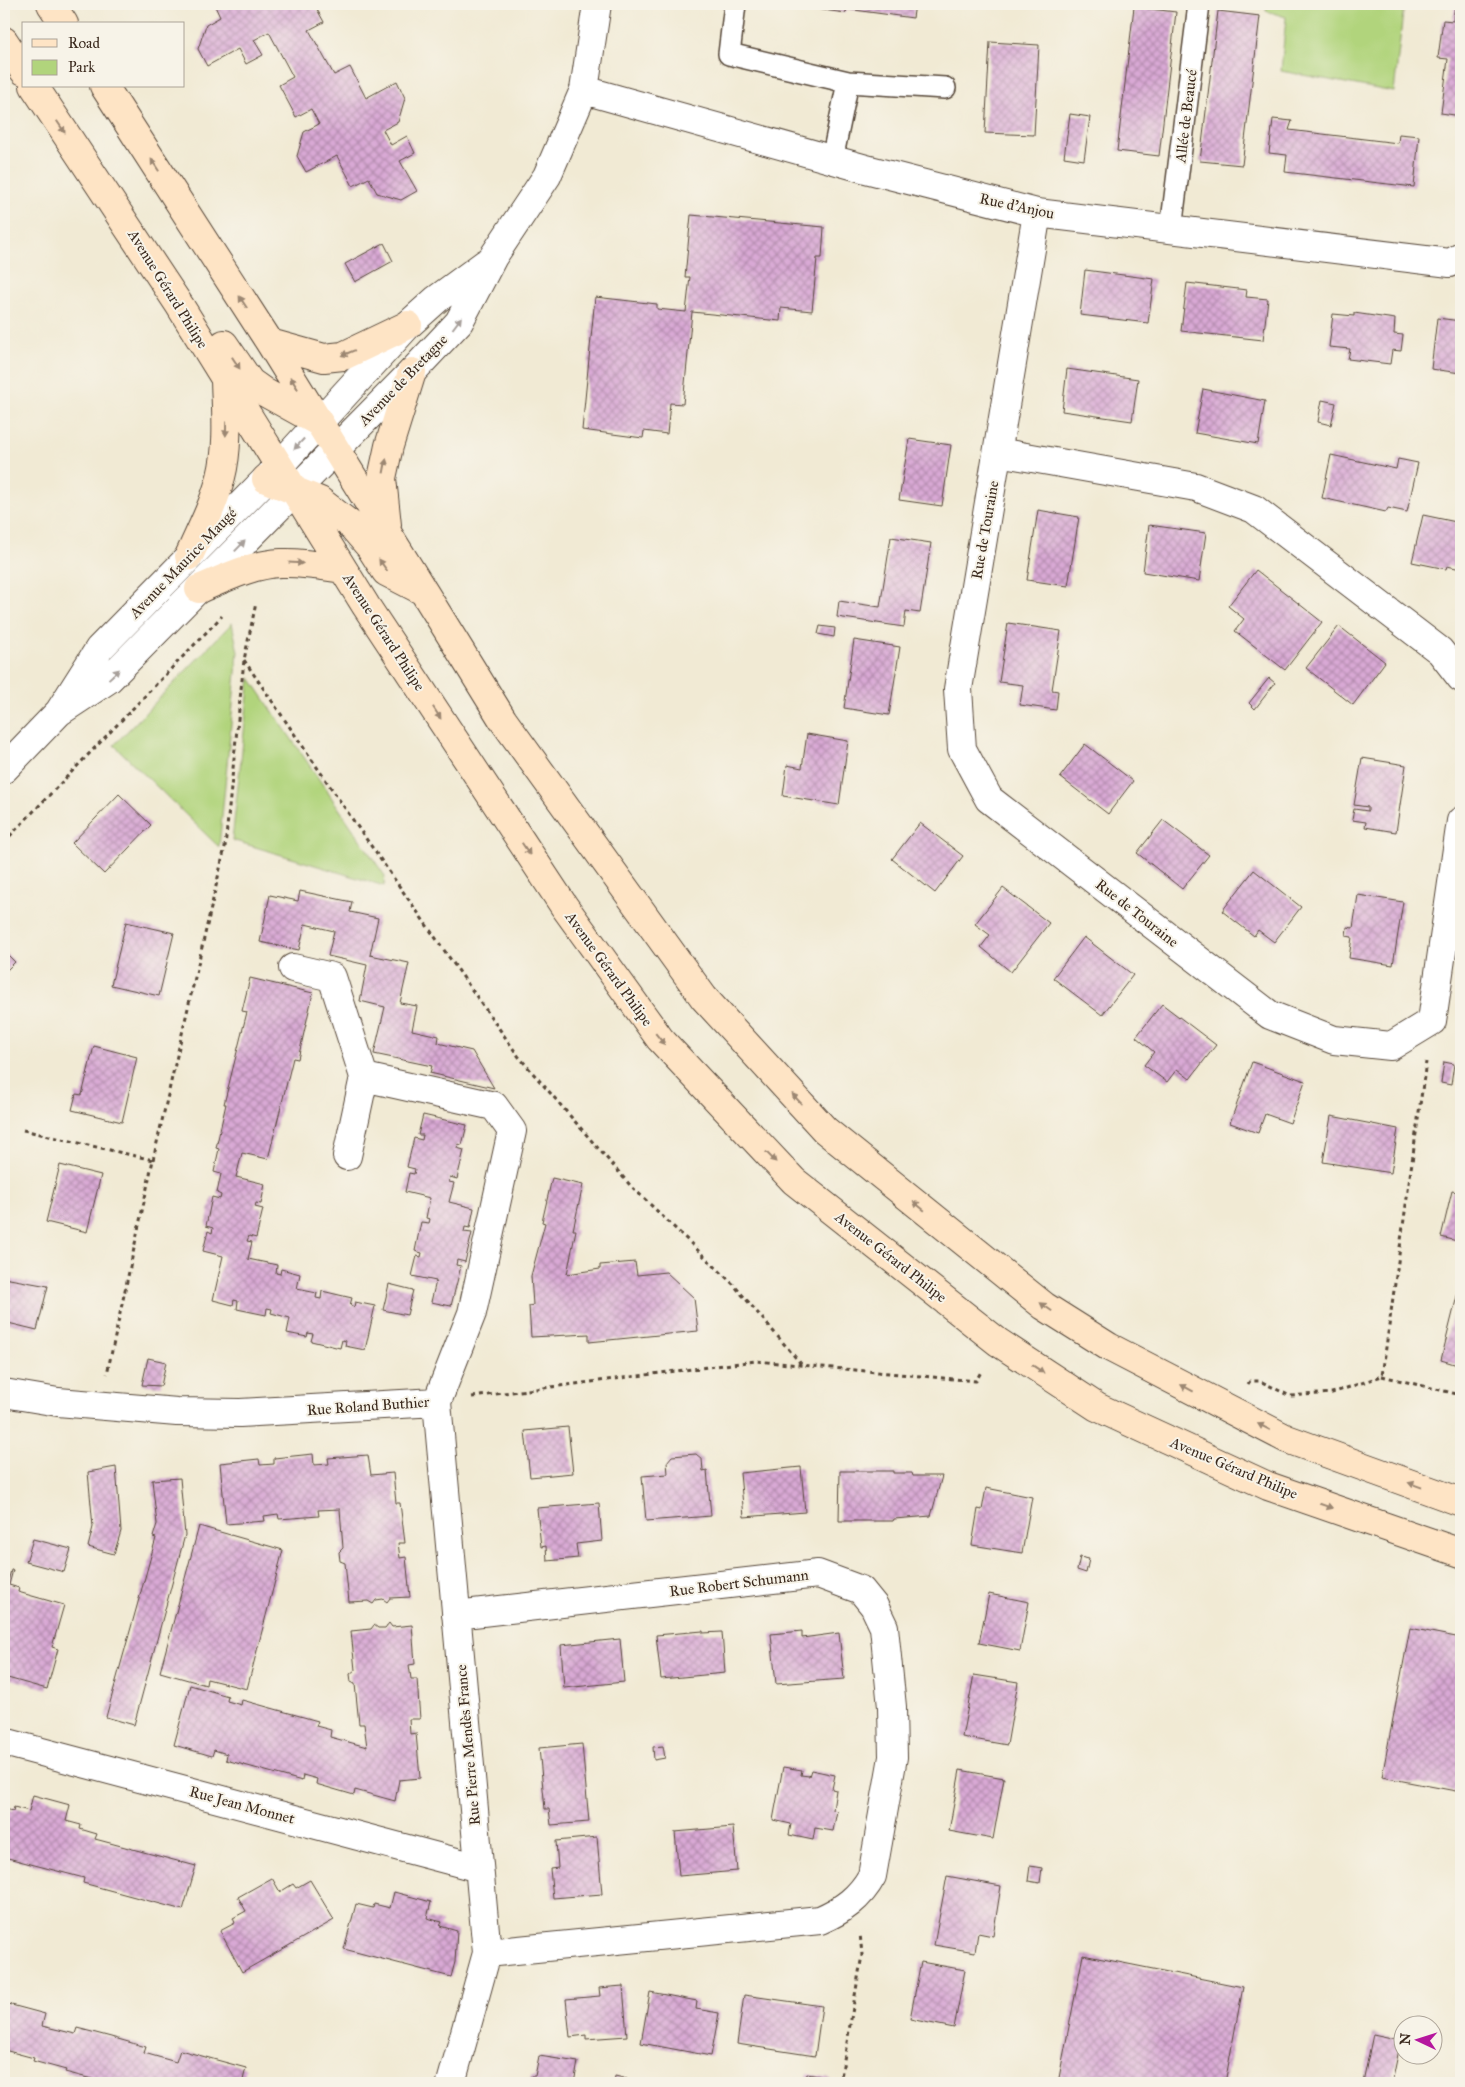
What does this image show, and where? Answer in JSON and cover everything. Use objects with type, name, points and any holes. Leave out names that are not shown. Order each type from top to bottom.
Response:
[{"type":"main road","points":[[50,4],[63,22]]},
{"type":"main road","points":[[4,41],[22,68]]},
{"type":"main road","name":"Avenue Gérard Philipe","points":[[35,88],[180,306],[226,380],[273,472],[295,489],[343,569],[564,906],[660,1039],[794,1181],[998,1342],[1098,1407],[1268,1486],[1461,1553]]},
{"type":"main road","points":[[105,88],[270,343],[319,423]]},
{"type":"main road","points":[[180,306],[207,317],[250,382],[319,423],[342,442],[388,531],[503,720],[704,998],[825,1130],[1036,1300],[1109,1347],[1287,1439],[1461,1502]]},
{"type":"main road","points":[[270,343],[324,358],[343,356],[408,325]]},
{"type":"main road","points":[[388,531],[382,478],[388,446],[412,372]]},
{"type":"main road","points":[[190,556],[211,507],[221,476],[226,434],[226,380]]},
{"type":"main road","points":[[295,489],[320,501],[350,525],[370,547],[386,572],[423,591]]},
{"type":"main road","points":[[199,589],[253,567],[280,563],[300,563],[343,569]]},
{"type":"street","name":"Avenue de Bretagne","points":[[295,489],[459,322],[493,257],[547,176],[584,90],[597,4]]},
{"type":"street","name":"Rue d'Anjou","points":[[584,90],[832,160],[1036,213],[1450,262],[1461,257]]},
{"type":"street","name":"Rue de Touraine","points":[[1036,213],[958,689],[962,749],[989,799],[1270,1015],[1334,1040],[1391,1046],[1432,1022]]},
{"type":"street","name":"Avenue de Bretagne","points":[[319,423],[408,325],[437,299],[493,257]]},
{"type":"street","name":"Avenue Maurice Maugé","points":[[4,769],[59,712],[99,649],[319,423]]},
{"type":"street","points":[[998,452],[1196,487],[1254,509],[1440,651],[1461,678]]},
{"type":"street","name":"Avenue Maurice Maugé","points":[[59,712],[110,679],[295,489]]},
{"type":"street","points":[[1432,1022],[1461,821]]},
{"type":"street","points":[[293,968],[332,977],[364,1077],[347,1156]]},
{"type":"street","name":"Rue Roland Buthier","points":[[4,1393],[58,1402],[177,1412],[240,1413],[437,1402],[472,1313],[512,1131],[494,1106],[364,1077]]},
{"type":"street","name":"Rue Pierre Mendès France","points":[[437,1402],[487,1953],[451,2083]]},
{"type":"street","name":"Rue Robert Schumann","points":[[456,1615],[818,1574],[861,1590],[874,1606],[884,1627],[892,1707],[893,1757],[872,1876],[864,1892],[836,1913],[820,1920],[487,1953]]},
{"type":"street","name":"Rue Jean Monnet","points":[[4,1742],[479,1868]]},
{"type":"lane","points":[[735,4],[729,54],[848,82],[945,88]]},
{"type":"lane","name":"Allée de Beaucé","points":[[1171,229],[1199,4]]},
{"type":"lane","points":[[832,160],[848,82]]},
{"type":"path","points":[[249,603],[256,603],[263,599]]},
{"type":"path","points":[[107,1405],[107,1367],[225,847],[244,660],[256,603]]},
{"type":"path","points":[[4,842],[227,611]]},
{"type":"path","points":[[244,660],[360,831],[519,1057],[630,1185],[733,1284],[802,1365]]},
{"type":"path","points":[[1382,1376],[1432,1022]]},
{"type":"path","points":[[23,1130],[153,1160]]},
{"type":"path","points":[[437,1402],[756,1361],[976,1381]]},
{"type":"path","points":[[1246,1386],[1250,1381],[1260,1381],[1290,1396],[1332,1393],[1382,1376],[1461,1395]]},
{"type":"path","points":[[840,2083],[862,1955],[859,1918],[852,1902]]},
{"type":"green space","points":[[1267,4],[1404,4],[1394,92],[1281,71],[1286,17],[1266,11]]},
{"type":"green space","points":[[232,623],[238,652],[219,847],[114,745]]},
{"type":"green space","points":[[250,678],[385,876],[384,886],[232,840]]},
{"type":"building","points":[[214,4],[314,4],[324,22],[309,30],[334,75],[350,67],[366,98],[397,81],[405,98],[398,122],[383,130],[391,145],[407,136],[415,153],[400,161],[417,191],[401,200],[377,193],[369,178],[353,186],[337,156],[306,172],[297,156],[304,132],[319,124],[311,109],[296,117],[279,85],[293,77],[269,32],[254,40],[263,55],[246,64],[238,49],[207,66],[198,49],[206,25],[220,17]]},
{"type":"building","points":[[816,4],[915,4],[913,18],[847,9],[846,13],[815,9]]},
{"type":"building","points":[[1455,4],[1461,4],[1461,116],[1441,113],[1448,59],[1438,58],[1443,20],[1453,21]]},
{"type":"building","points":[[1134,7],[1176,12],[1159,156],[1117,151]]},
{"type":"building","points":[[1218,11],[1260,16],[1242,165],[1200,161]]},
{"type":"building","points":[[990,42],[1039,45],[1034,135],[985,133]]},
{"type":"building","points":[[1070,114],[1090,117],[1084,160],[1064,157]]},
{"type":"building","points":[[1273,119],[1292,121],[1289,130],[1398,143],[1399,134],[1419,136],[1414,187],[1285,172],[1287,155],[1269,153]]},
{"type":"building","points":[[691,215],[824,227],[822,258],[817,258],[812,311],[781,308],[780,321],[692,312],[683,404],[670,403],[667,434],[644,431],[643,438],[582,430],[595,297],[657,304],[657,309],[686,312],[690,277],[685,277]]},
{"type":"building","points":[[384,243],[393,261],[355,282],[345,264]]},
{"type":"building","points":[[1085,270],[1154,279],[1148,323],[1080,315]]},
{"type":"building","points":[[1187,283],[1247,290],[1246,297],[1268,299],[1263,340],[1181,331]]},
{"type":"building","points":[[1354,313],[1395,319],[1394,334],[1403,335],[1401,351],[1392,350],[1390,364],[1348,359],[1350,349],[1329,347],[1333,314],[1354,316]]},
{"type":"building","points":[[1437,318],[1461,321],[1461,373],[1431,369]]},
{"type":"building","points":[[1067,369],[1138,379],[1132,421],[1062,411]]},
{"type":"building","points":[[1203,389],[1265,401],[1258,444],[1195,433]]},
{"type":"building","points":[[1322,400],[1336,403],[1331,425],[1318,422]]},
{"type":"building","points":[[909,439],[951,445],[942,506],[899,500]]},
{"type":"building","points":[[1331,455],[1396,469],[1398,459],[1418,463],[1407,512],[1388,508],[1386,512],[1322,498]]},
{"type":"building","points":[[1038,510],[1079,517],[1068,586],[1027,580]]},
{"type":"building","points":[[1423,515],[1461,523],[1461,569],[1447,566],[1446,569],[1412,562]]},
{"type":"building","points":[[1149,525],[1206,533],[1199,581],[1143,572]]},
{"type":"building","points":[[891,537],[931,543],[920,613],[906,611],[904,627],[837,617],[839,601],[880,607]]},
{"type":"building","points":[[1256,570],[1322,622],[1285,670],[1235,631],[1244,619],[1228,606]]},
{"type":"building","points":[[1008,623],[1061,631],[1052,690],[1058,691],[1056,710],[1020,705],[1023,685],[999,682]]},
{"type":"building","points":[[820,626],[835,628],[834,637],[818,634]]},
{"type":"building","points":[[1339,626],[1385,662],[1353,705],[1306,668]]},
{"type":"building","points":[[854,640],[900,647],[889,715],[844,708]]},
{"type":"building","points":[[1269,678],[1275,683],[1255,709],[1249,703]]},
{"type":"building","points":[[807,734],[848,741],[839,805],[783,796],[787,765],[802,768]]},
{"type":"building","points":[[1085,744],[1133,781],[1108,814],[1060,777]]},
{"type":"building","points":[[1362,758],[1406,765],[1396,832],[1365,827],[1366,822],[1352,820],[1354,809],[1368,811],[1368,807],[1354,805]]},
{"type":"building","points":[[119,794],[151,825],[104,874],[72,843]]},
{"type":"building","points":[[1163,820],[1209,855],[1182,889],[1137,853]]},
{"type":"building","points":[[920,823],[963,856],[935,893],[892,859]]},
{"type":"building","points":[[1254,870],[1301,907],[1274,942],[1258,930],[1254,936],[1222,911]]},
{"type":"building","points":[[1003,888],[1049,923],[1011,972],[981,947],[990,935],[975,924]]},
{"type":"building","points":[[300,891],[352,902],[350,912],[378,918],[370,955],[409,963],[400,1003],[417,1006],[412,1030],[439,1036],[438,1043],[472,1051],[494,1088],[430,1073],[432,1066],[374,1054],[385,1007],[360,1001],[367,965],[328,956],[334,931],[305,924],[299,950],[260,942],[270,895],[298,901]]},
{"type":"building","points":[[1358,895],[1403,902],[1393,965],[1349,958],[1352,937],[1346,936],[1347,927],[1353,928]]},
{"type":"building","points":[[126,922],[174,933],[159,996],[111,985]]},
{"type":"building","points":[[1084,937],[1133,975],[1102,1015],[1053,978]]},
{"type":"building","points":[[4,951],[15,962],[4,973]]},
{"type":"building","points":[[250,978],[313,993],[298,1059],[293,1058],[268,1159],[242,1153],[236,1177],[265,1184],[261,1204],[256,1203],[255,1207],[263,1209],[256,1238],[249,1236],[247,1241],[252,1242],[248,1259],[277,1265],[276,1273],[280,1274],[281,1269],[300,1274],[297,1289],[317,1293],[316,1298],[321,1299],[322,1291],[352,1298],[350,1305],[354,1307],[355,1302],[375,1306],[365,1350],[345,1346],[346,1341],[342,1340],[340,1348],[311,1341],[313,1334],[308,1333],[307,1337],[287,1333],[290,1318],[271,1313],[272,1309],[267,1308],[266,1315],[237,1309],[238,1301],[234,1300],[233,1305],[213,1300],[223,1256],[203,1251],[208,1231],[212,1233],[213,1228],[206,1226],[212,1197],[220,1199],[221,1195],[217,1193],[221,1174],[214,1172],[219,1149],[216,1148],[226,1104],[224,1104],[247,1012],[242,1011]]},
{"type":"building","points":[[1162,1004],[1216,1045],[1190,1079],[1177,1069],[1167,1082],[1144,1065],[1154,1052],[1136,1037]]},
{"type":"building","points":[[94,1046],[137,1057],[122,1122],[72,1110],[76,1094],[82,1095]]},
{"type":"building","points":[[1252,1062],[1305,1081],[1290,1123],[1265,1114],[1258,1133],[1230,1123]]},
{"type":"building","points":[[1444,1062],[1454,1064],[1451,1085],[1441,1083]]},
{"type":"building","points":[[423,1115],[467,1125],[462,1145],[458,1144],[457,1148],[464,1150],[457,1179],[450,1177],[449,1182],[454,1183],[449,1202],[474,1208],[470,1228],[465,1227],[464,1232],[472,1233],[465,1262],[457,1260],[456,1265],[461,1266],[451,1306],[431,1302],[436,1281],[412,1276],[417,1256],[421,1257],[422,1253],[415,1251],[421,1222],[429,1223],[430,1219],[426,1218],[430,1198],[405,1192],[409,1173],[414,1174],[415,1169],[407,1167],[414,1138],[422,1140],[423,1135],[418,1135]]},
{"type":"building","points":[[1331,1116],[1398,1129],[1391,1173],[1323,1162]]},
{"type":"building","points":[[60,1165],[101,1175],[87,1232],[46,1222]]},
{"type":"building","points":[[552,1178],[583,1185],[573,1230],[576,1230],[567,1274],[600,1269],[600,1265],[635,1262],[637,1275],[666,1272],[694,1298],[698,1331],[589,1342],[589,1334],[531,1337],[529,1306],[533,1305],[531,1276],[545,1223],[542,1222]]},
{"type":"building","points":[[1452,1191],[1461,1193],[1461,1242],[1441,1237]]},
{"type":"building","points":[[4,1278],[48,1286],[37,1330],[4,1322]]},
{"type":"building","points":[[389,1284],[413,1290],[407,1315],[383,1310]]},
{"type":"building","points":[[1458,1292],[1461,1293],[1461,1366],[1441,1360]]},
{"type":"building","points":[[148,1358],[166,1362],[161,1386],[142,1385]]},
{"type":"building","points":[[568,1427],[573,1473],[530,1477],[525,1431]]},
{"type":"building","points":[[313,1454],[314,1465],[329,1464],[328,1458],[368,1455],[371,1475],[393,1473],[396,1503],[400,1503],[405,1543],[398,1543],[400,1558],[406,1557],[410,1597],[390,1598],[387,1602],[383,1599],[376,1600],[373,1604],[368,1601],[349,1602],[345,1563],[340,1561],[339,1552],[343,1548],[340,1509],[318,1510],[319,1516],[279,1519],[278,1514],[264,1516],[265,1521],[226,1524],[220,1463],[259,1459],[260,1465],[274,1464],[274,1458]]},
{"type":"building","points":[[696,1454],[702,1459],[703,1471],[707,1470],[711,1516],[646,1521],[642,1476],[668,1474],[667,1462],[672,1456]]},
{"type":"building","points":[[116,1467],[121,1531],[114,1554],[88,1547],[93,1527],[88,1472]]},
{"type":"building","points":[[801,1467],[805,1512],[744,1517],[740,1473]]},
{"type":"building","points":[[840,1471],[893,1471],[893,1473],[912,1473],[913,1476],[942,1476],[931,1516],[894,1519],[893,1521],[839,1521]]},
{"type":"building","points":[[180,1478],[185,1535],[134,1725],[106,1717],[156,1538],[153,1537],[157,1524],[152,1480]]},
{"type":"building","points":[[986,1488],[1032,1497],[1022,1553],[972,1545],[978,1509],[982,1510]]},
{"type":"building","points":[[599,1503],[602,1541],[576,1544],[578,1558],[547,1561],[546,1546],[541,1547],[537,1508]]},
{"type":"building","points":[[199,1526],[283,1550],[247,1689],[207,1679],[206,1685],[160,1672]]},
{"type":"building","points":[[33,1539],[71,1549],[64,1572],[26,1562]]},
{"type":"building","points":[[1080,1557],[1089,1559],[1086,1573],[1077,1570]]},
{"type":"building","points":[[11,1570],[13,1570],[9,1585],[19,1588],[18,1592],[64,1605],[52,1647],[58,1649],[47,1689],[4,1677],[4,1584],[7,1585]]},
{"type":"building","points":[[989,1594],[1029,1602],[1020,1651],[979,1643]]},
{"type":"building","points":[[389,1623],[392,1627],[412,1625],[415,1664],[409,1665],[411,1679],[417,1679],[420,1719],[409,1719],[410,1734],[416,1733],[420,1778],[399,1780],[395,1801],[355,1790],[354,1795],[316,1784],[317,1779],[303,1775],[302,1781],[226,1760],[227,1754],[214,1750],[212,1756],[174,1745],[190,1685],[228,1696],[227,1701],[241,1705],[242,1700],[318,1721],[316,1726],[331,1730],[330,1737],[367,1747],[364,1724],[359,1724],[355,1684],[351,1682],[350,1674],[355,1670],[351,1631],[371,1629],[374,1625],[378,1628],[385,1628]]},
{"type":"building","points":[[1410,1628],[1461,1638],[1461,1792],[1382,1777]]},
{"type":"building","points":[[703,1631],[703,1633],[722,1632],[725,1673],[661,1679],[656,1635]]},
{"type":"building","points":[[802,1631],[802,1638],[839,1633],[844,1679],[776,1684],[771,1634]]},
{"type":"building","points":[[620,1639],[624,1682],[564,1688],[561,1645]]},
{"type":"building","points":[[974,1675],[1018,1682],[1007,1745],[962,1737]]},
{"type":"building","points":[[582,1744],[589,1822],[551,1825],[549,1809],[545,1809],[539,1748]]},
{"type":"building","points":[[663,1746],[665,1758],[654,1760],[653,1747]]},
{"type":"building","points":[[783,1767],[802,1770],[801,1775],[809,1776],[811,1770],[835,1775],[832,1789],[836,1790],[833,1810],[837,1811],[833,1831],[815,1828],[813,1840],[789,1835],[791,1824],[773,1820]]},
{"type":"building","points":[[960,1770],[1004,1778],[993,1839],[949,1831]]},
{"type":"building","points":[[33,1795],[70,1805],[66,1821],[81,1825],[80,1829],[97,1834],[95,1839],[196,1866],[183,1910],[83,1883],[84,1878],[4,1857],[4,1809],[13,1811],[14,1807],[29,1811]]},
{"type":"building","points":[[733,1827],[737,1871],[679,1876],[675,1832]]},
{"type":"building","points":[[597,1837],[602,1894],[553,1898],[550,1869],[558,1868],[556,1841]]},
{"type":"building","points":[[1030,1866],[1042,1868],[1040,1883],[1028,1881]]},
{"type":"building","points":[[947,1876],[1001,1886],[993,1936],[978,1933],[975,1952],[934,1945]]},
{"type":"building","points":[[272,1878],[280,1892],[293,1884],[296,1888],[310,1880],[334,1920],[242,1972],[220,1931],[235,1923],[233,1918],[246,1911],[238,1897]]},
{"type":"building","points":[[394,1892],[431,1902],[427,1918],[442,1922],[440,1926],[457,1931],[455,1962],[451,1977],[344,1949],[356,1904],[373,1908],[374,1904],[390,1908]]},
{"type":"building","points":[[1083,1955],[1243,1987],[1225,2083],[1058,2083]]},
{"type":"building","points":[[921,1962],[965,1970],[954,2028],[910,2019]]},
{"type":"building","points":[[623,1986],[627,2036],[586,2039],[586,2035],[570,2037],[566,1999],[600,1996],[599,1988]]},
{"type":"building","points":[[650,1992],[697,2001],[696,2009],[719,2013],[711,2056],[641,2043]]},
{"type":"building","points":[[744,1995],[822,2006],[815,2056],[737,2044]]},
{"type":"building","points":[[4,2003],[45,2014],[42,2026],[75,2034],[77,2028],[111,2037],[146,2047],[144,2053],[176,2062],[180,2050],[246,2068],[243,2080],[254,2083],[107,2083],[65,2072],[66,2070],[33,2061],[34,2058],[4,2050]]},
{"type":"building","points":[[1373,2034],[1392,2038],[1392,2064],[1396,2064],[1392,2083],[1363,2083]]},
{"type":"building","points":[[539,2056],[578,2062],[574,2083],[529,2083],[531,2076],[535,2076]]},
{"type":"building","points":[[807,2074],[831,2078],[830,2083],[805,2083]]},
{"type":"building","points":[[615,2076],[628,2079],[627,2083],[614,2083]]}]
